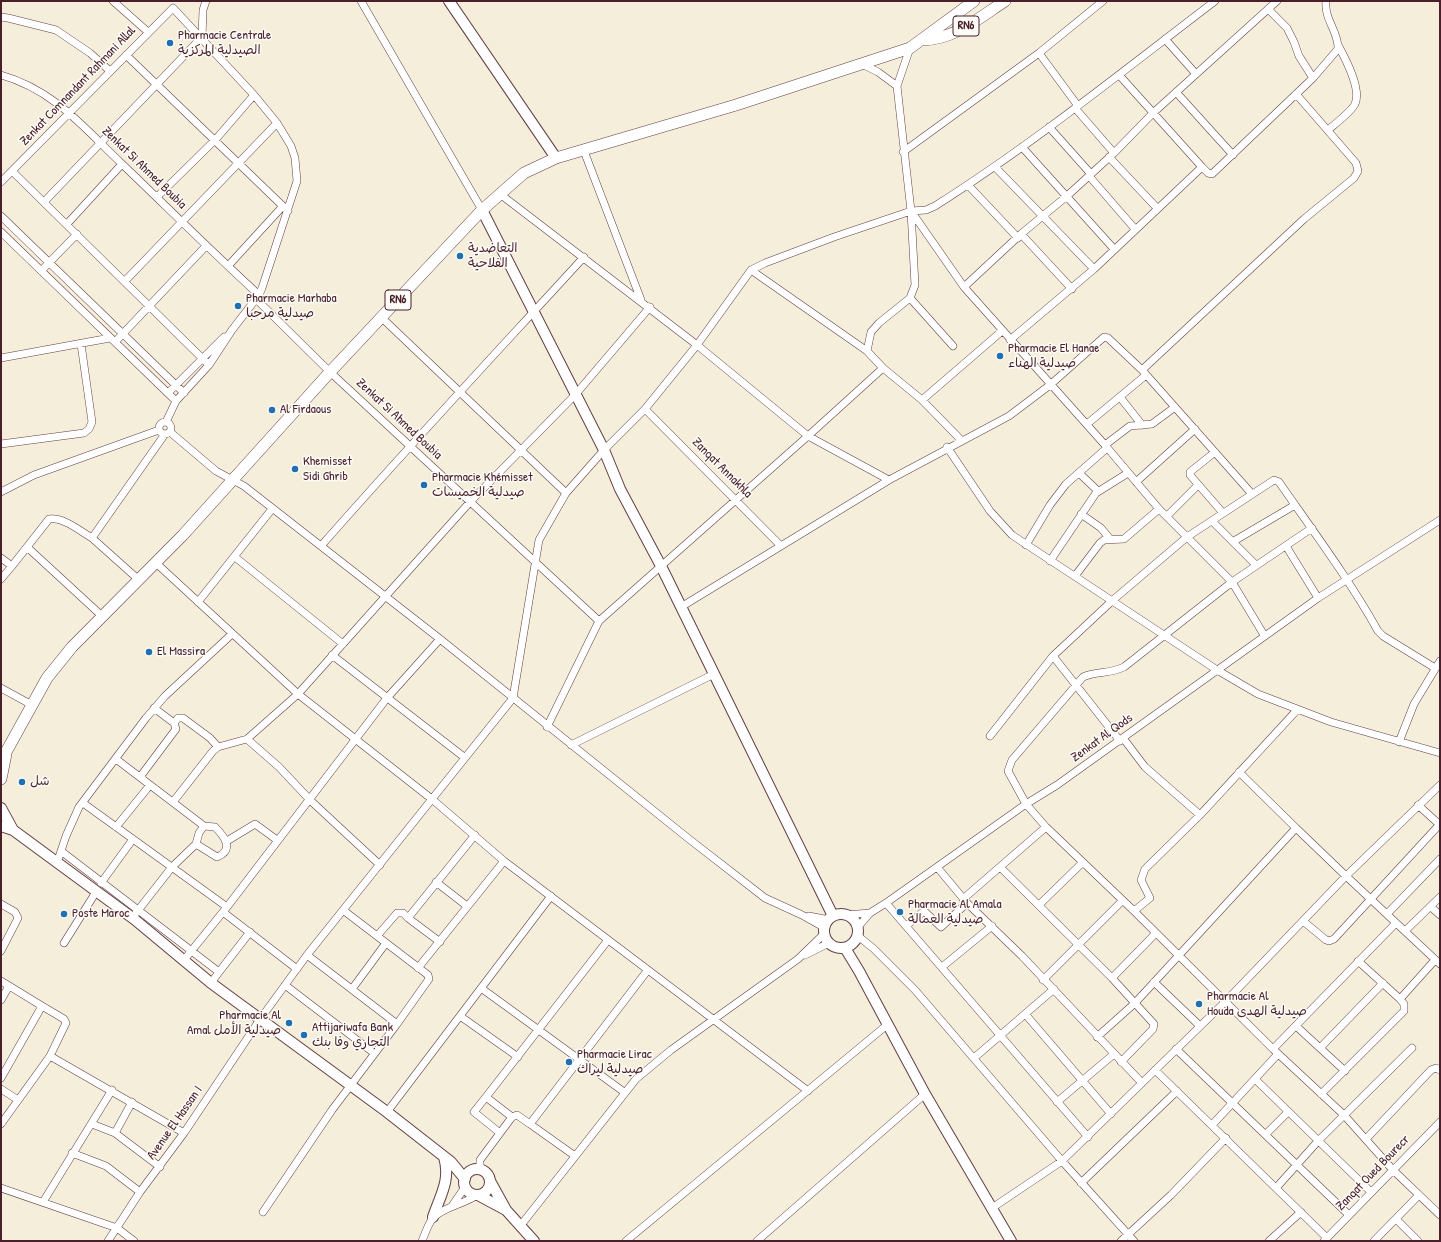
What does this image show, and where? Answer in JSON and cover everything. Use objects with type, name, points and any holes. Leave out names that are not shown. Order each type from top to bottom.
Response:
[{"type":"main road","name":"RN6","points":[[1,779],[4,757],[47,678],[60,661],[102,616],[156,563],[234,480],[330,372],[482,210],[524,174],[556,158],[750,101],[910,48],[974,1]]},
{"type":"main road","name":"RN6","points":[[922,40],[936,39],[953,34],[1005,1]]},
{"type":"street","points":[[113,1],[148,32]]},
{"type":"street","points":[[44,202],[202,37],[203,10],[206,1]]},
{"type":"street","points":[[361,1],[482,210],[574,395],[604,450],[620,489],[661,566],[833,921],[829,943]]},
{"type":"street","points":[[449,1],[556,158]]},
{"type":"street","points":[[903,152],[1039,53],[1103,1]]},
{"type":"street","points":[[513,698],[539,540],[566,493],[604,450],[645,409],[697,345],[751,270],[771,260],[911,211],[929,209],[968,185],[1022,148],[1120,76],[1215,1]]},
{"type":"street","points":[[964,287],[1112,155],[1176,92],[1277,1]]},
{"type":"street","points":[[1326,1],[1326,14],[1355,84],[1356,101],[1354,106],[1328,130]]},
{"type":"street","name":"Zenkat Comnandant Rahmani Allal","points":[[1,182],[173,8],[202,37]]},
{"type":"street","points":[[1268,9],[1292,36],[1299,56],[1313,78]]},
{"type":"street","points":[[1,17],[56,30],[90,53],[110,71]]},
{"type":"street","points":[[202,37],[277,123],[291,146],[297,168],[297,181],[285,208],[257,297],[232,330],[209,365],[176,401],[166,422],[160,424],[165,432],[216,471],[234,480],[321,546],[440,639],[547,727],[688,839],[765,898],[802,915],[833,921],[854,919],[858,931],[915,990],[1081,1183],[1134,1241]]},
{"type":"street","points":[[1165,39],[1196,74]]},
{"type":"street","points":[[1120,76],[1202,167],[1208,173],[1212,174],[1313,78],[1335,53],[1338,44]]},
{"type":"street","points":[[866,351],[874,328],[910,298],[915,285],[911,211],[903,152],[897,86],[910,48]]},
{"type":"street","points":[[1039,53],[1112,155],[1157,208]]},
{"type":"street","points":[[126,55],[216,139],[285,208]]},
{"type":"street","points":[[862,64],[878,72],[897,86]]},
{"type":"street","name":"Zenkat Si Ahmed Boubia","points":[[1,75],[20,80],[46,94],[69,113],[158,196],[330,372],[599,620]]},
{"type":"street","points":[[1176,92],[1233,155]]},
{"type":"street","points":[[1087,424],[1120,397],[1304,219],[1356,174],[1358,168],[1356,163],[1296,94]]},
{"type":"street","points":[[158,196],[216,139],[254,95]]},
{"type":"street","points":[[125,281],[181,221],[277,123]]},
{"type":"street","points":[[1049,127],[1135,229]]},
{"type":"street","points":[[1022,148],[1114,249]]},
{"type":"street","points":[[584,151],[642,301]]},
{"type":"street","points":[[67,224],[122,164]]},
{"type":"street","points":[[995,167],[1094,269]]},
{"type":"street","points":[[1010,340],[1072,289],[1202,167]]},
{"type":"street","points":[[12,171],[209,365]]},
{"type":"street","points":[[968,185],[1072,289]]},
{"type":"street","points":[[500,194],[642,301],[808,436],[889,480]]},
{"type":"street","points":[[228,266],[285,208]]},
{"type":"street","points":[[911,211],[964,287],[1002,331],[1087,424],[1159,509],[1232,582],[1264,635]]},
{"type":"street","points":[[1,216],[184,392]]},
{"type":"street","points":[[1,232],[176,401]]},
{"type":"street","points":[[41,271],[77,234]]},
{"type":"street","points":[[1,358],[113,340],[123,334],[206,246]]},
{"type":"street","points":[[321,546],[410,445],[460,393],[584,257]]},
{"type":"street","points":[[751,270],[866,351],[883,368],[922,400],[961,440]]},
{"type":"street","points":[[910,298],[954,346]]},
{"type":"street","points":[[173,802],[213,751],[247,739],[298,694],[470,502],[574,395],[650,308]]},
{"type":"street","points":[[382,318],[566,493]]},
{"type":"street","points":[[168,393],[232,330]]},
{"type":"street","points":[[922,400],[1002,331]]},
{"type":"street","points":[[681,607],[780,545],[889,480],[947,447],[1008,416],[1050,384],[1104,337],[1108,338],[1144,373],[1252,494]]},
{"type":"street","points":[[1,444],[84,433],[89,429],[92,422],[81,344]]},
{"type":"street","points":[[547,727],[599,620],[737,500],[883,368]]},
{"type":"street","points":[[1120,397],[1142,425]]},
{"type":"street","points":[[1026,545],[1050,505],[1066,484],[1130,426],[1152,424],[1175,407]]},
{"type":"street","name":"Zanqat Annakhla","points":[[645,409],[780,545]]},
{"type":"street","points":[[1,492],[34,474],[165,432],[172,427],[166,422]]},
{"type":"street","points":[[1136,482],[1195,429]]},
{"type":"street","points":[[92,538],[165,432]]},
{"type":"street","points":[[947,447],[997,520],[1012,535],[1113,600],[1217,670],[1258,694],[1297,710],[1399,742],[1440,753]]},
{"type":"street","points":[[1215,452],[1189,473],[1223,513]]},
{"type":"street","points":[[1079,473],[1098,491]]},
{"type":"street","points":[[1050,560],[1098,491],[1128,473]]},
{"type":"street","points":[[990,736],[1053,656],[1113,600],[1187,537],[1274,480],[1278,481],[1312,528],[1383,636],[1435,668]]},
{"type":"street","points":[[1167,516],[1198,485]]},
{"type":"street","points":[[1234,542],[1295,505]]},
{"type":"street","points":[[198,602],[272,509]]},
{"type":"street","points":[[1076,576],[1100,543],[1104,540],[1110,539],[1124,539],[1159,509]]},
{"type":"street","points":[[1081,514],[1101,528],[1110,539]]},
{"type":"street","points":[[1,579],[49,519],[53,518],[77,528],[92,538],[139,580]]},
{"type":"street","name":"Zenkat Al Qods","points":[[870,913],[1026,804],[1057,785],[1264,635],[1346,579],[1440,520]]},
{"type":"street","points":[[1212,521],[1256,565]]},
{"type":"street","points":[[1312,528],[1232,582],[1117,671],[1092,673],[1082,677],[1009,764],[1008,771],[1009,776],[1026,804],[1046,827],[1134,911],[1225,1002],[1344,1115],[1393,1170],[1440,1215]]},
{"type":"street","points":[[1286,546],[1318,598]]},
{"type":"street","points":[[27,547],[102,616]]},
{"type":"street","points":[[235,556],[343,644]]},
{"type":"street","points":[[1,558],[12,566]]},
{"type":"street","points":[[156,563],[298,694],[432,800],[504,861],[647,971],[808,1091]]},
{"type":"street","points":[[57,863],[66,836],[82,803],[154,708],[232,634]]},
{"type":"street","points":[[184,960],[192,952],[277,840],[310,800],[387,698],[440,639]]},
{"type":"street","points":[[332,655],[464,757]]},
{"type":"street","points":[[1053,656],[1145,767],[1200,815]]},
{"type":"street","points":[[1399,742],[1414,704],[1440,661]]},
{"type":"street","points":[[571,745],[714,674]]},
{"type":"street","points":[[1,688],[32,705]]},
{"type":"street","name":"Avenue El Hassan I","points":[[108,1241],[140,1192],[184,1133],[261,1018],[307,955],[432,800],[464,757],[513,698]]},
{"type":"street","points":[[140,777],[176,729],[174,723],[154,708]]},
{"type":"street","points":[[1134,911],[1150,898],[1142,880],[1145,869],[1200,815],[1297,710]]},
{"type":"street","points":[[174,723],[178,718],[183,718],[210,738],[218,748]]},
{"type":"street","points":[[247,739],[279,767],[310,800],[380,864]]},
{"type":"street","points":[[116,758],[204,826],[215,827],[227,841],[227,847],[220,856],[217,857],[196,844]]},
{"type":"street","points":[[1239,772],[1346,876],[1438,962],[1400,998]]},
{"type":"street","points":[[116,827],[150,785]]},
{"type":"street","points":[[992,1208],[1062,1161],[1225,1002],[1346,876],[1440,785]]},
{"type":"street","points":[[82,803],[172,867],[297,969]]},
{"type":"street","points":[[1303,921],[1326,940],[1331,941],[1440,825],[1418,806]]},
{"type":"street","points":[[1,808],[13,830]]},
{"type":"street","points":[[227,841],[255,824],[277,840]]},
{"type":"street","points":[[1,826],[13,830],[96,892],[136,915],[192,952],[219,972]]},
{"type":"street","points":[[136,915],[172,867],[196,844],[198,833],[204,826]]},
{"type":"street","points":[[906,926],[924,911],[941,927],[1000,866],[1046,827]]},
{"type":"street","points":[[1097,1037],[1135,1003],[1296,828]]},
{"type":"street","points":[[408,918],[475,835]]},
{"type":"street","points":[[102,883],[133,839]]},
{"type":"street","points":[[61,851],[102,883],[184,960],[212,983],[387,1112],[448,1160],[465,1183],[470,1193],[506,1210]]},
{"type":"street","points":[[1387,914],[1440,859]]},
{"type":"street","points":[[418,968],[504,861]]},
{"type":"street","points":[[1039,904],[1082,863]]},
{"type":"street","points":[[1000,866],[1112,978],[1154,1024],[1154,1028],[1121,1062]]},
{"type":"street","points":[[937,867],[965,901],[992,926],[1043,980],[1054,989],[1097,1037],[1142,1083]]},
{"type":"street","points":[[436,882],[467,906]]},
{"type":"street","points":[[64,943],[96,892]]},
{"type":"street","points":[[387,1112],[551,896]]},
{"type":"street","points":[[1405,931],[1440,897]]},
{"type":"street","points":[[1043,980],[1122,901]]},
{"type":"street","points":[[886,903],[1088,1136]]},
{"type":"street","points":[[1,904],[15,912],[18,918],[1,951]]},
{"type":"street","points":[[1431,907],[1440,915]]},
{"type":"street","points":[[263,1212],[350,1085],[397,1024],[429,979],[428,975],[343,910]]},
{"type":"street","points":[[376,936],[397,913],[403,914],[440,942]]},
{"type":"street","points":[[798,959],[833,921],[870,913]]},
{"type":"street","points":[[848,947],[870,913]]},
{"type":"street","points":[[1212,1125],[1255,1079],[1296,1026],[1396,923]]},
{"type":"street","points":[[942,968],[992,926]]},
{"type":"street","points":[[212,983],[250,932]]},
{"type":"street","points":[[1112,978],[1156,933]]},
{"type":"street","points":[[500,1133],[474,1112],[608,940]]},
{"type":"street","points":[[829,943],[837,948],[848,947]]},
{"type":"street","points":[[521,1225],[636,1078],[712,1020],[798,959],[829,943]]},
{"type":"street","points":[[352,989],[386,944]]},
{"type":"street","points":[[848,947],[887,1025],[925,1094],[1011,1241]]},
{"type":"street","points":[[307,955],[397,1024]]},
{"type":"street","points":[[1321,1094],[1404,1011],[1404,1004],[1400,998],[1358,961]]},
{"type":"street","points":[[530,1124],[647,971]]},
{"type":"street","points":[[1,981],[67,1022],[50,1056],[1,1124]]},
{"type":"street","points":[[1154,982],[1200,1026]]},
{"type":"street","points":[[1320,1048],[1383,983]]},
{"type":"street","points":[[285,985],[374,1053]]},
{"type":"street","points":[[1,1000],[9,986]]},
{"type":"street","points":[[481,988],[538,1031],[624,1092]]},
{"type":"street","points":[[974,1058],[1026,1015],[1054,989]]},
{"type":"street","points":[[1,1078],[42,1006]]},
{"type":"street","points":[[1026,1015],[1111,1114]]},
{"type":"street","points":[[460,1016],[518,1057]]},
{"type":"street","points":[[626,1241],[887,1025]]},
{"type":"street","points":[[1296,1026],[1345,1071]]},
{"type":"street","points":[[1276,1188],[1318,1141],[1412,1048]]},
{"type":"street","points":[[1176,1049],[1349,1214]]},
{"type":"street","points":[[1057,1102],[1084,1082],[1114,1054]]},
{"type":"street","points":[[50,1056],[112,1090],[184,1133]]},
{"type":"street","points":[[1366,1139],[1432,1070],[1436,1068],[1440,1070]]},
{"type":"street","points":[[1156,1070],[1301,1212],[1325,1239]]},
{"type":"street","points":[[1255,1079],[1371,1192]]},
{"type":"street","points":[[1,1089],[18,1100]]},
{"type":"street","points":[[43,1202],[112,1090]]},
{"type":"street","points":[[1081,1183],[1177,1091]]},
{"type":"street","points":[[758,1241],[925,1094]]},
{"type":"street","points":[[486,1097],[512,1117]]},
{"type":"street","points":[[115,1133],[132,1102]]},
{"type":"street","points":[[1266,1134],[1288,1112]]},
{"type":"street","points":[[478,1169],[480,1160],[512,1117],[517,1115],[575,1156]]},
{"type":"street","name":"Zanqat Oued Bourecr","points":[[1325,1239],[1440,1122]]},
{"type":"street","points":[[92,1124],[115,1133],[160,1166]]},
{"type":"street","points":[[1121,1241],[1171,1195],[1226,1138]]},
{"type":"street","points":[[72,1153],[106,1166],[140,1192]]},
{"type":"street","points":[[448,1160],[478,1169],[487,1174],[506,1210],[534,1241]]},
{"type":"street","points":[[422,1241],[433,1218],[448,1176],[448,1160]]},
{"type":"street","points":[[452,1206],[465,1183],[469,1172],[478,1169]]},
{"type":"street","points":[[433,1218],[452,1206],[468,1201],[485,1192],[490,1181]]},
{"type":"street","points":[[1,1188],[117,1228],[134,1241]]},
{"type":"street","points":[[1374,1241],[1419,1195]]},
{"type":"street","points":[[1269,1241],[1301,1212]]},
{"type":"street","points":[[1396,1219],[1418,1241]]},
{"type":"place","name":"Pharmacie Centrale الصيدلية المركزية","points":[[170,43]]},
{"type":"place","name":"التعاضدية الفلاحية","points":[[460,256]]},
{"type":"place","name":"Pharmacie Marhaba صيدلية مرحبا","points":[[238,306]]},
{"type":"place","name":"Pharmacie El Hanae صيدلية الهناء","points":[[1000,356]]},
{"type":"place","name":"Al Firdaous","points":[[272,410]]},
{"type":"place","name":"Khemisset Sidi Ghrib","points":[[295,469]]},
{"type":"place","name":"Pharmacie Khémisset صيدلية الخميسات","points":[[424,485]]},
{"type":"place","name":"El Massira","points":[[149,652]]},
{"type":"place","name":"شل","points":[[22,782]]},
{"type":"place","name":"Pharmacie Al Amala صيدلية العمالة","points":[[900,912]]},
{"type":"place","name":"Poste Maroc","points":[[64,914]]},
{"type":"place","name":"Pharmacie Al Houda صيدلية الهدى","points":[[1199,1004]]},
{"type":"place","name":"Pharmacie Al Amal صيدلية الأمل","points":[[289,1023]]},
{"type":"place","name":"Attijariwafa Bank التجاري وفا بنك","points":[[304,1035]]},
{"type":"place","name":"Pharmacie Lirac صيدلية ليراك","points":[[569,1062]]}]
